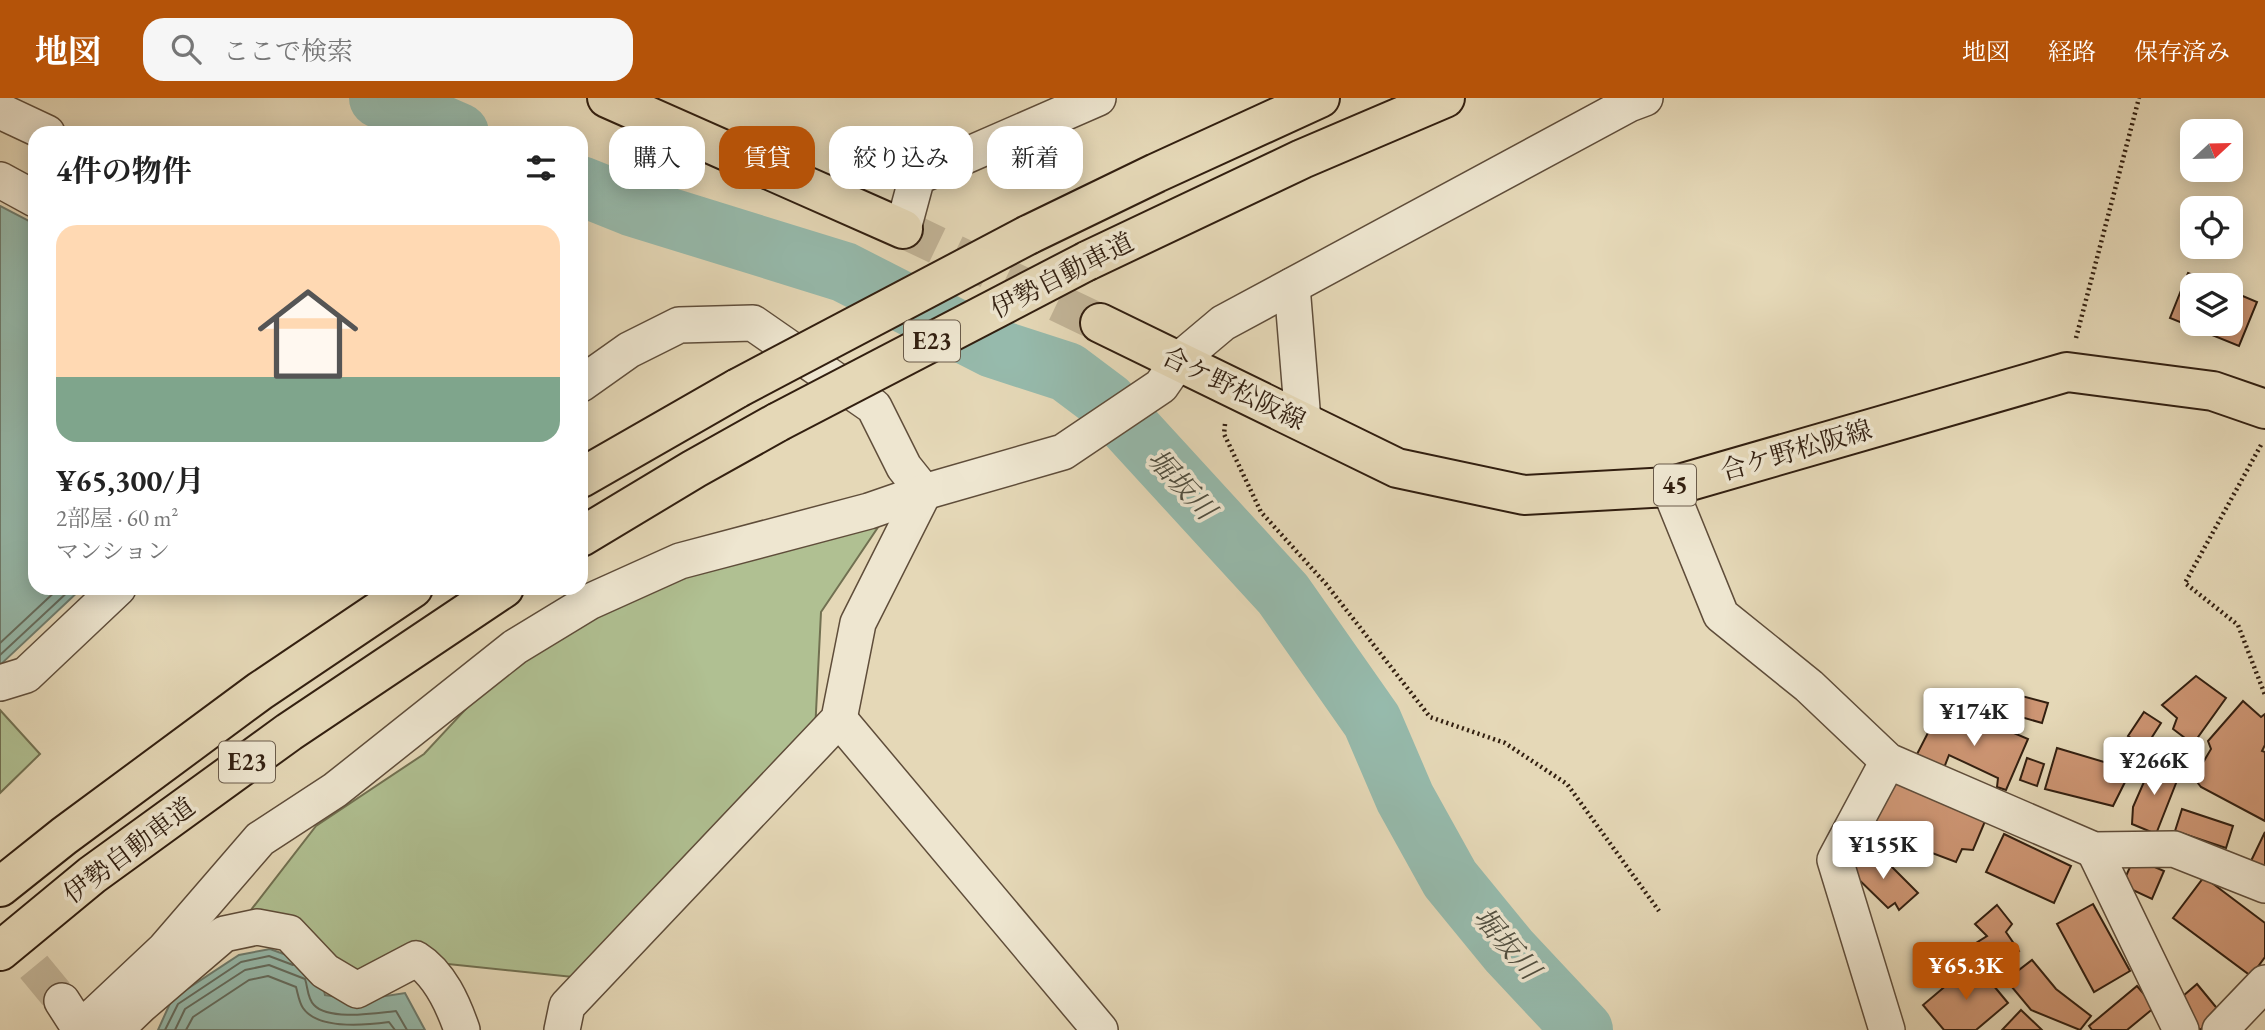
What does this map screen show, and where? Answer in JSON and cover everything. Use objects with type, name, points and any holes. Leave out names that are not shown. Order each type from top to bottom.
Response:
[{"type":"main road","points":[[607,98],[903,229]]},
{"type":"main road","name":"伊勢自動車道","points":[[588,474],[738,388],[1028,235],[1320,98]]},
{"type":"main road","name":"伊勢自動車道","points":[[588,533],[682,475],[778,422],[1087,261],[1302,159],[1445,98]]},
{"type":"main road","name":"合ケ野松阪線","points":[[1100,323],[1397,468],[1524,495],[1669,487],[2067,372],[2213,391],[2265,410]]},
{"type":"main road","name":"伊勢自動車道","points":[[0,887],[64,836],[260,691],[403,595]]},
{"type":"main road","name":"伊勢自動車道","points":[[0,951],[92,875],[289,732],[494,595]]},
{"type":"street","points":[[903,229],[917,177],[1098,98]]},
{"type":"street","points":[[74,1020],[165,949],[260,839],[335,790],[515,647],[589,602],[680,561],[869,511],[924,492],[1063,452],[1161,386],[1179,360],[1223,323],[1633,100]]},
{"type":"street","points":[[0,111],[32,126]]},
{"type":"street","points":[[0,180],[28,195]]},
{"type":"street","points":[[1292,286],[1303,421]]},
{"type":"street","points":[[588,379],[629,350],[679,325],[753,323],[874,407],[904,467],[924,492]]},
{"type":"street","points":[[1669,487],[1721,615],[1809,686],[1888,761],[2094,850],[2174,849],[2265,885]]},
{"type":"street","points":[[562,1030],[567,1006],[839,719],[858,623],[924,492]]},
{"type":"street","points":[[0,683],[26,675],[111,595]]},
{"type":"street","points":[[839,719],[1100,1030]]},
{"type":"street","points":[[1887,1030],[1835,860],[1888,761]]},
{"type":"street","points":[[2094,850],[2181,1030]]},
{"type":"street","points":[[116,1030],[224,934],[257,928],[289,933],[325,971],[357,990],[416,959],[426,965],[452,1002],[462,1030]]},
{"type":"street","points":[[2220,1030],[2265,983]]},
{"type":"path","points":[[2067,372],[2138,98]]},
{"type":"path","points":[[1229,385],[1224,434],[1261,512],[1326,584],[1430,717],[1505,743],[1567,784],[1659,911]]},
{"type":"path","points":[[2265,438],[2185,583],[2238,625],[2265,695]]},
{"type":"shaded area","points":[[891,508],[821,612],[815,732],[573,977],[448,964],[377,985],[237,928],[316,826],[424,754],[532,638],[596,594]]},
{"type":"shaded area","points":[[0,710],[40,754],[0,793]]},
{"type":"water","points":[[0,206],[28,220],[28,595],[75,595],[0,665]]},
{"type":"water","points":[[270,949],[319,967],[325,995],[360,1000],[405,993],[425,1030],[158,1030],[172,999],[239,955]]},
{"type":"building","points":[[2180,293],[2180,322],[2170,318]]},
{"type":"building","points":[[2243,296],[2257,302],[2239,346],[2214,336],[2243,336]]},
{"type":"building","points":[[2196,676],[2226,698],[2193,744],[2173,729],[2177,718],[2162,705]]},
{"type":"building","points":[[2010,693],[2048,703],[2042,723],[2004,712]]},
{"type":"building","points":[[2243,701],[2261,717],[2265,714],[2265,745],[2262,751],[2265,752],[2265,821],[2201,787],[2194,778],[2211,749],[2208,741]]},
{"type":"building","points":[[2144,712],[2161,723],[2145,748],[2128,736]]},
{"type":"building","points":[[1972,715],[2028,739],[2006,790],[1997,787],[1998,778],[1949,755],[1942,773],[1914,760],[1934,721],[1961,731]]},
{"type":"building","points":[[2057,748],[2131,770],[2113,806],[2045,789]]},
{"type":"building","points":[[2027,758],[2044,764],[2037,786],[2020,780]]},
{"type":"building","points":[[2154,759],[2180,773],[2156,834],[2132,824],[2133,807]]},
{"type":"building","points":[[1893,778],[1986,819],[1973,850],[1962,849],[1956,862],[1932,853],[1927,843],[1873,823]]},
{"type":"building","points":[[2182,809],[2233,826],[2226,848],[2175,831]]},
{"type":"building","points":[[2265,832],[2265,870],[2251,861]]},
{"type":"building","points":[[2004,834],[2071,866],[2054,903],[1986,872]]},
{"type":"building","points":[[1873,848],[1918,893],[1899,910],[1895,903],[1888,908],[1850,871]]},
{"type":"building","points":[[2134,858],[2164,871],[2152,899],[2122,885]]},
{"type":"building","points":[[2204,877],[2265,923],[2265,957],[2251,976],[2173,918]]},
{"type":"building","points":[[2093,904],[2130,971],[2094,992],[2057,924]]},
{"type":"building","points":[[1997,905],[2012,924],[2006,932],[2019,951],[1997,969],[1976,943],[1987,936],[1975,924]]},
{"type":"building","points":[[2032,960],[2056,989],[2091,1016],[2080,1030],[2031,1010],[2006,980]]},
{"type":"building","points":[[1974,962],[2008,1003],[1976,1030],[1944,1030],[1923,1005]]},
{"type":"building","points":[[2197,984],[2220,1012],[2200,1030],[2176,1002]]},
{"type":"building","points":[[2137,986],[2155,1007],[2127,1030],[2092,1030],[2089,1026]]},
{"type":"building","points":[[2021,1010],[2042,1030],[2002,1030]]},
{"type":"waterway","name":"堀坂川","points":[[379,98],[443,126]]},
{"type":"waterway","name":"堀坂川","points":[[588,189],[631,206],[844,272],[993,348],[1067,372],[1107,402],[1283,594],[1372,721],[1405,798],[1450,879],[1509,951],[1583,1030]]},
{"type":"tunnel","points":[[903,229],[1100,323]]},
{"type":"tunnel","points":[[0,926],[62,1001]]}]
